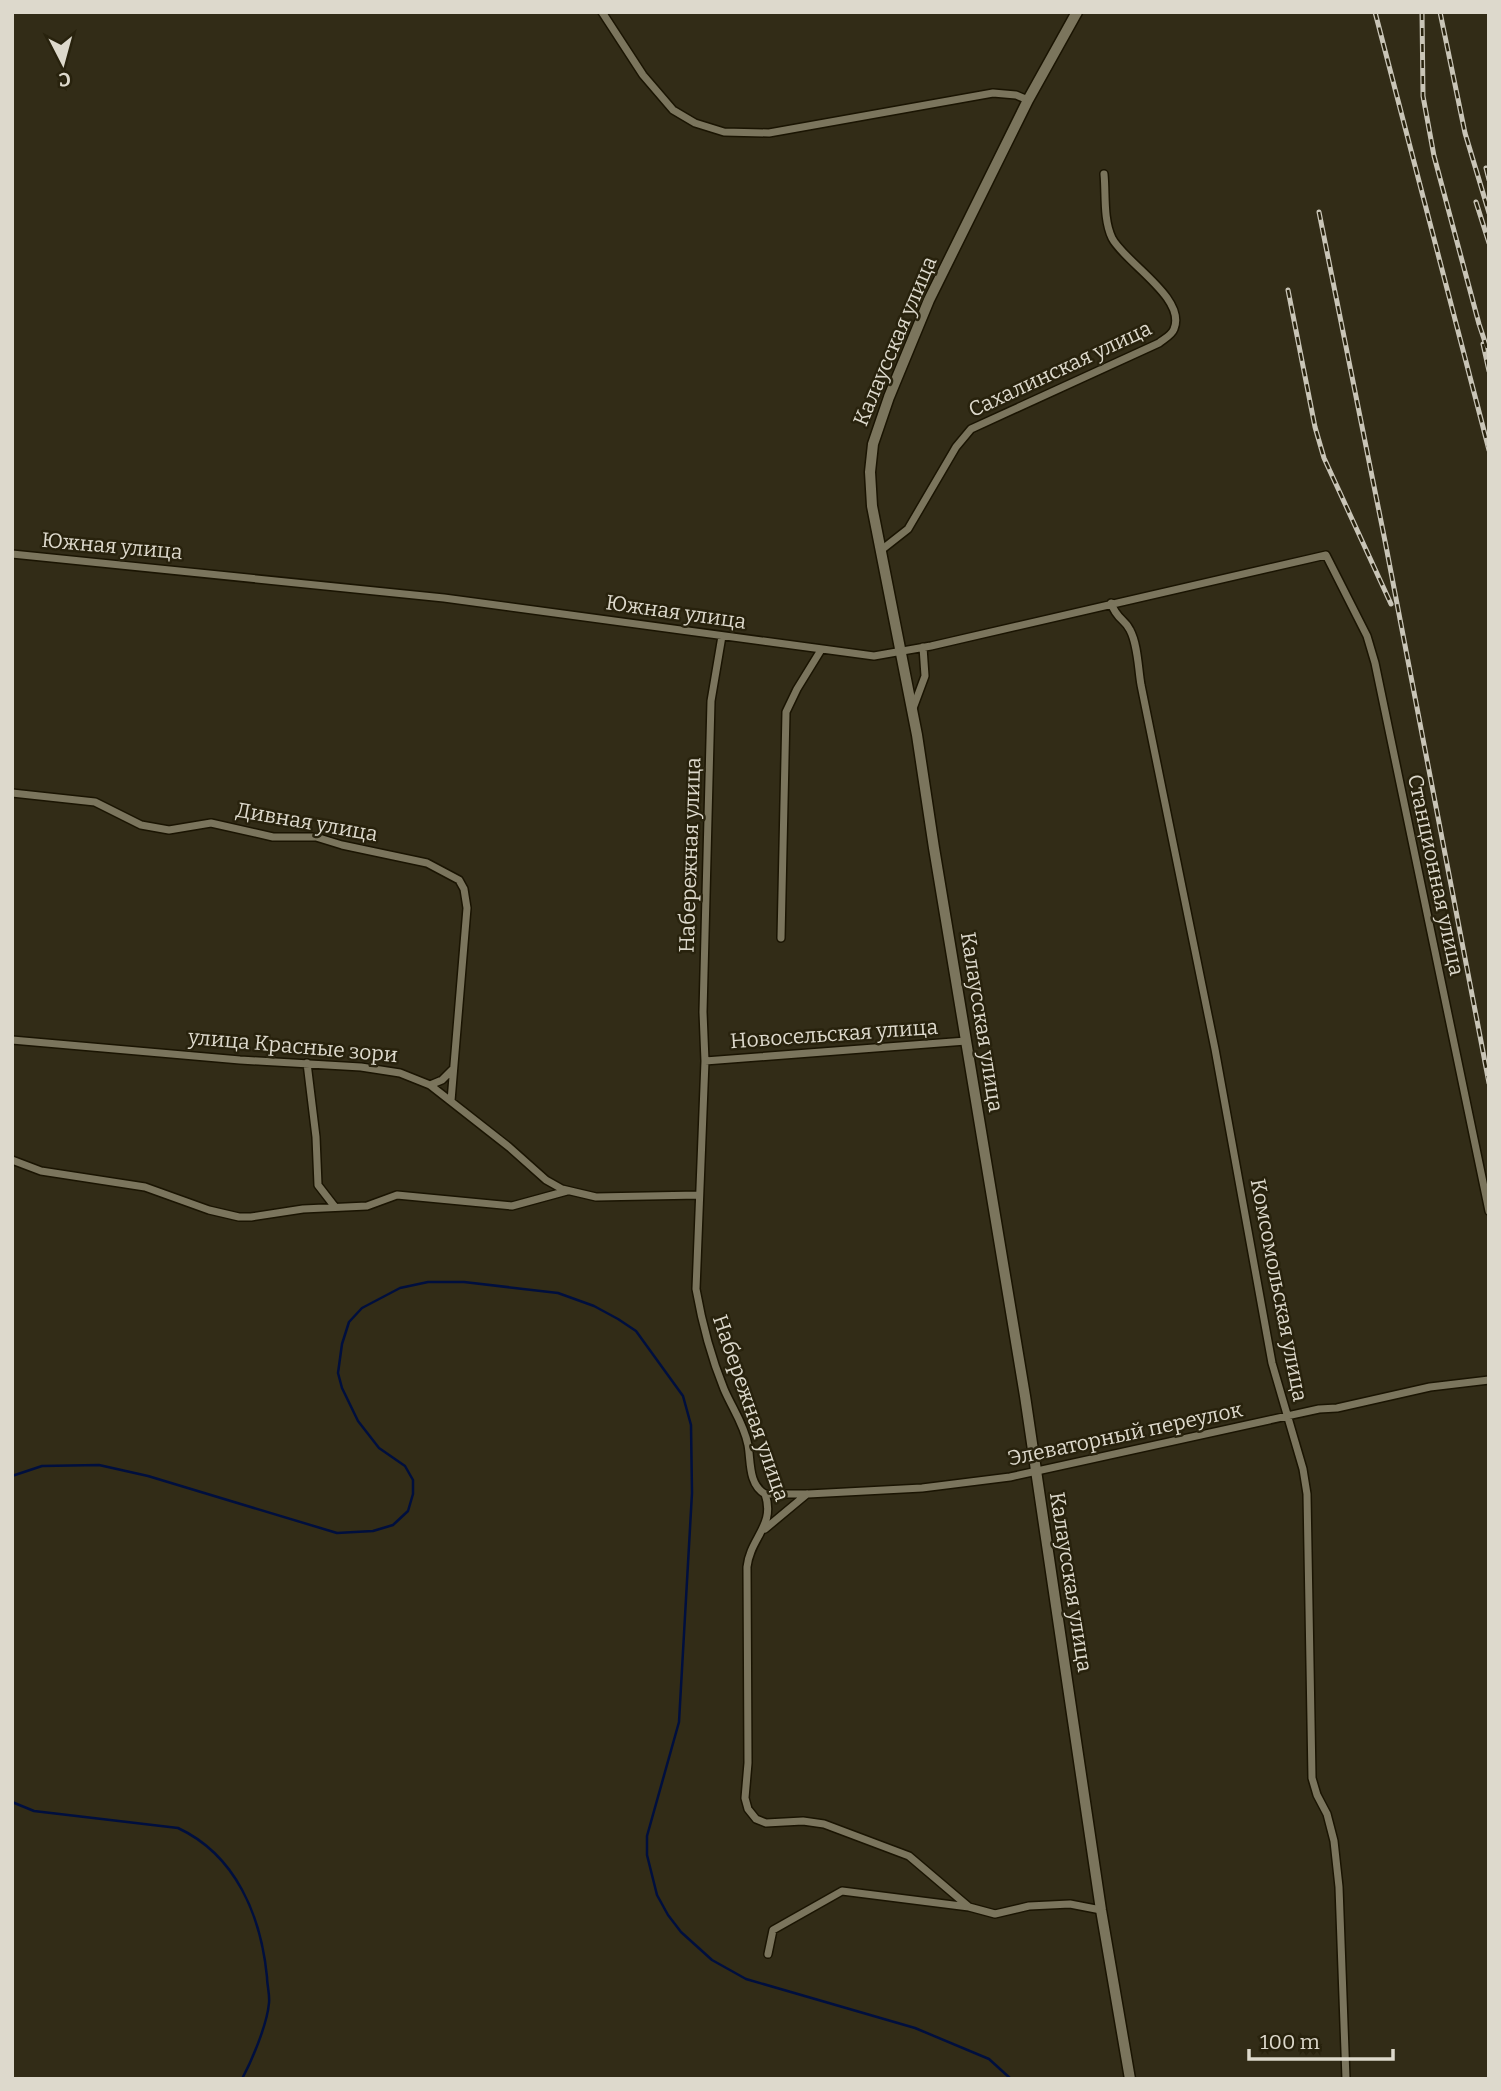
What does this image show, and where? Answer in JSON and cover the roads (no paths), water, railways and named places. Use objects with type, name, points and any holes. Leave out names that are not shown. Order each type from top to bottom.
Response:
[{"type":"street","points":[[602,12],[643,75],[673,110],[695,123],[724,132],[769,133],[993,93],[1016,95],[1028,100]]},
{"type":"street","name":"Калаусская улица","points":[[1077,12],[1028,100],[929,300],[880,421],[873,444],[870,482],[880,551],[912,712],[1025,1396],[1101,1910],[1130,2079]]},
{"type":"street","name":"Сахалинская улица","points":[[880,551],[908,529],[956,447],[971,429],[1159,343],[1175,328],[1176,320],[1171,303],[1112,239],[1106,215],[1104,174]]},
{"type":"street","name":"Южная улица","points":[[12,554],[444,598],[874,656],[900,653],[1326,555]]},
{"type":"street","name":"Станционная улица","points":[[1326,555],[1367,636],[1375,663],[1489,1211]]},
{"type":"street","name":"Комсомольская улица","points":[[1111,603],[1115,616],[1130,628],[1137,655],[1215,1048],[1272,1363],[1304,1469],[1307,1494],[1312,1778],[1327,1814],[1334,1841],[1339,1887],[1346,2079]]},
{"type":"street","name":"Набережная улица","points":[[722,636],[711,701],[703,998],[705,1061],[696,1289],[702,1323],[724,1390],[744,1428],[753,1480],[757,1489],[765,1493],[769,1512],[749,1554],[746,1578],[748,1763],[744,1789],[748,1809],[756,1819],[766,1823],[813,1822],[909,1856],[969,1908]]},
{"type":"street","points":[[912,712],[925,676],[923,647]]},
{"type":"street","points":[[780,939],[786,712],[797,688],[821,650]]},
{"type":"street","name":"Дивная улица","points":[[12,793],[95,802],[141,825],[169,830],[211,823],[273,837],[316,837],[427,863],[454,876],[464,889],[467,908],[451,1101]]},
{"type":"street","name":"улица Красные зори","points":[[12,1040],[388,1070],[410,1075],[430,1085],[546,1180],[567,1191],[596,1197],[699,1195]]},
{"type":"street","name":"Новосельская улица","points":[[705,1061],[966,1041]]},
{"type":"street","points":[[307,1063],[316,1137],[318,1185],[335,1207]]},
{"type":"street","points":[[430,1085],[442,1080],[452,1070]]},
{"type":"street","points":[[12,1160],[41,1171],[145,1187],[209,1210],[239,1217],[367,1206],[397,1195],[512,1206],[567,1191]]},
{"type":"street","name":"Элеваторный переулок","points":[[765,1493],[808,1494],[922,1488],[1035,1473],[1430,1387],[1489,1380]]},
{"type":"street","points":[[762,1531],[808,1494]]},
{"type":"street","points":[[768,1954],[773,1930],[842,1891],[995,1913],[1006,1913],[1029,1906],[1070,1904],[1101,1910]]},
{"type":"waterway","points":[[12,1476],[42,1466],[99,1465],[148,1476],[337,1533],[373,1531],[393,1525],[408,1511],[413,1494],[413,1480],[405,1466],[379,1448],[358,1421],[342,1388],[338,1373],[342,1344],[349,1322],[362,1308],[400,1288],[428,1282],[464,1282],[558,1293],[594,1306],[618,1319],[636,1331],[683,1396],[691,1425],[692,1493],[679,1722],[647,1836],[647,1855],[657,1895],[681,1932],[712,1960],[746,1979],[915,2028],[989,2059],[1011,2079]]},
{"type":"waterway","points":[[12,1802],[34,1811],[178,1828],[216,1854],[242,1890],[251,1910],[264,1954],[269,1997],[262,2032],[242,2079]]},
{"type":"railway","points":[[1375,12],[1489,450]]},
{"type":"railway","points":[[1422,12],[1423,96],[1434,156],[1489,354]]},
{"type":"railway","points":[[1440,12],[1465,133],[1489,213]]},
{"type":"railway","points":[[1486,168],[1489,180]]},
{"type":"railway","points":[[1476,202],[1489,243]]},
{"type":"railway","points":[[1319,212],[1489,1083]]},
{"type":"railway","points":[[1288,290],[1315,427],[1324,458],[1391,604]]},
{"type":"railway","points":[[1483,344],[1489,371]]}]
